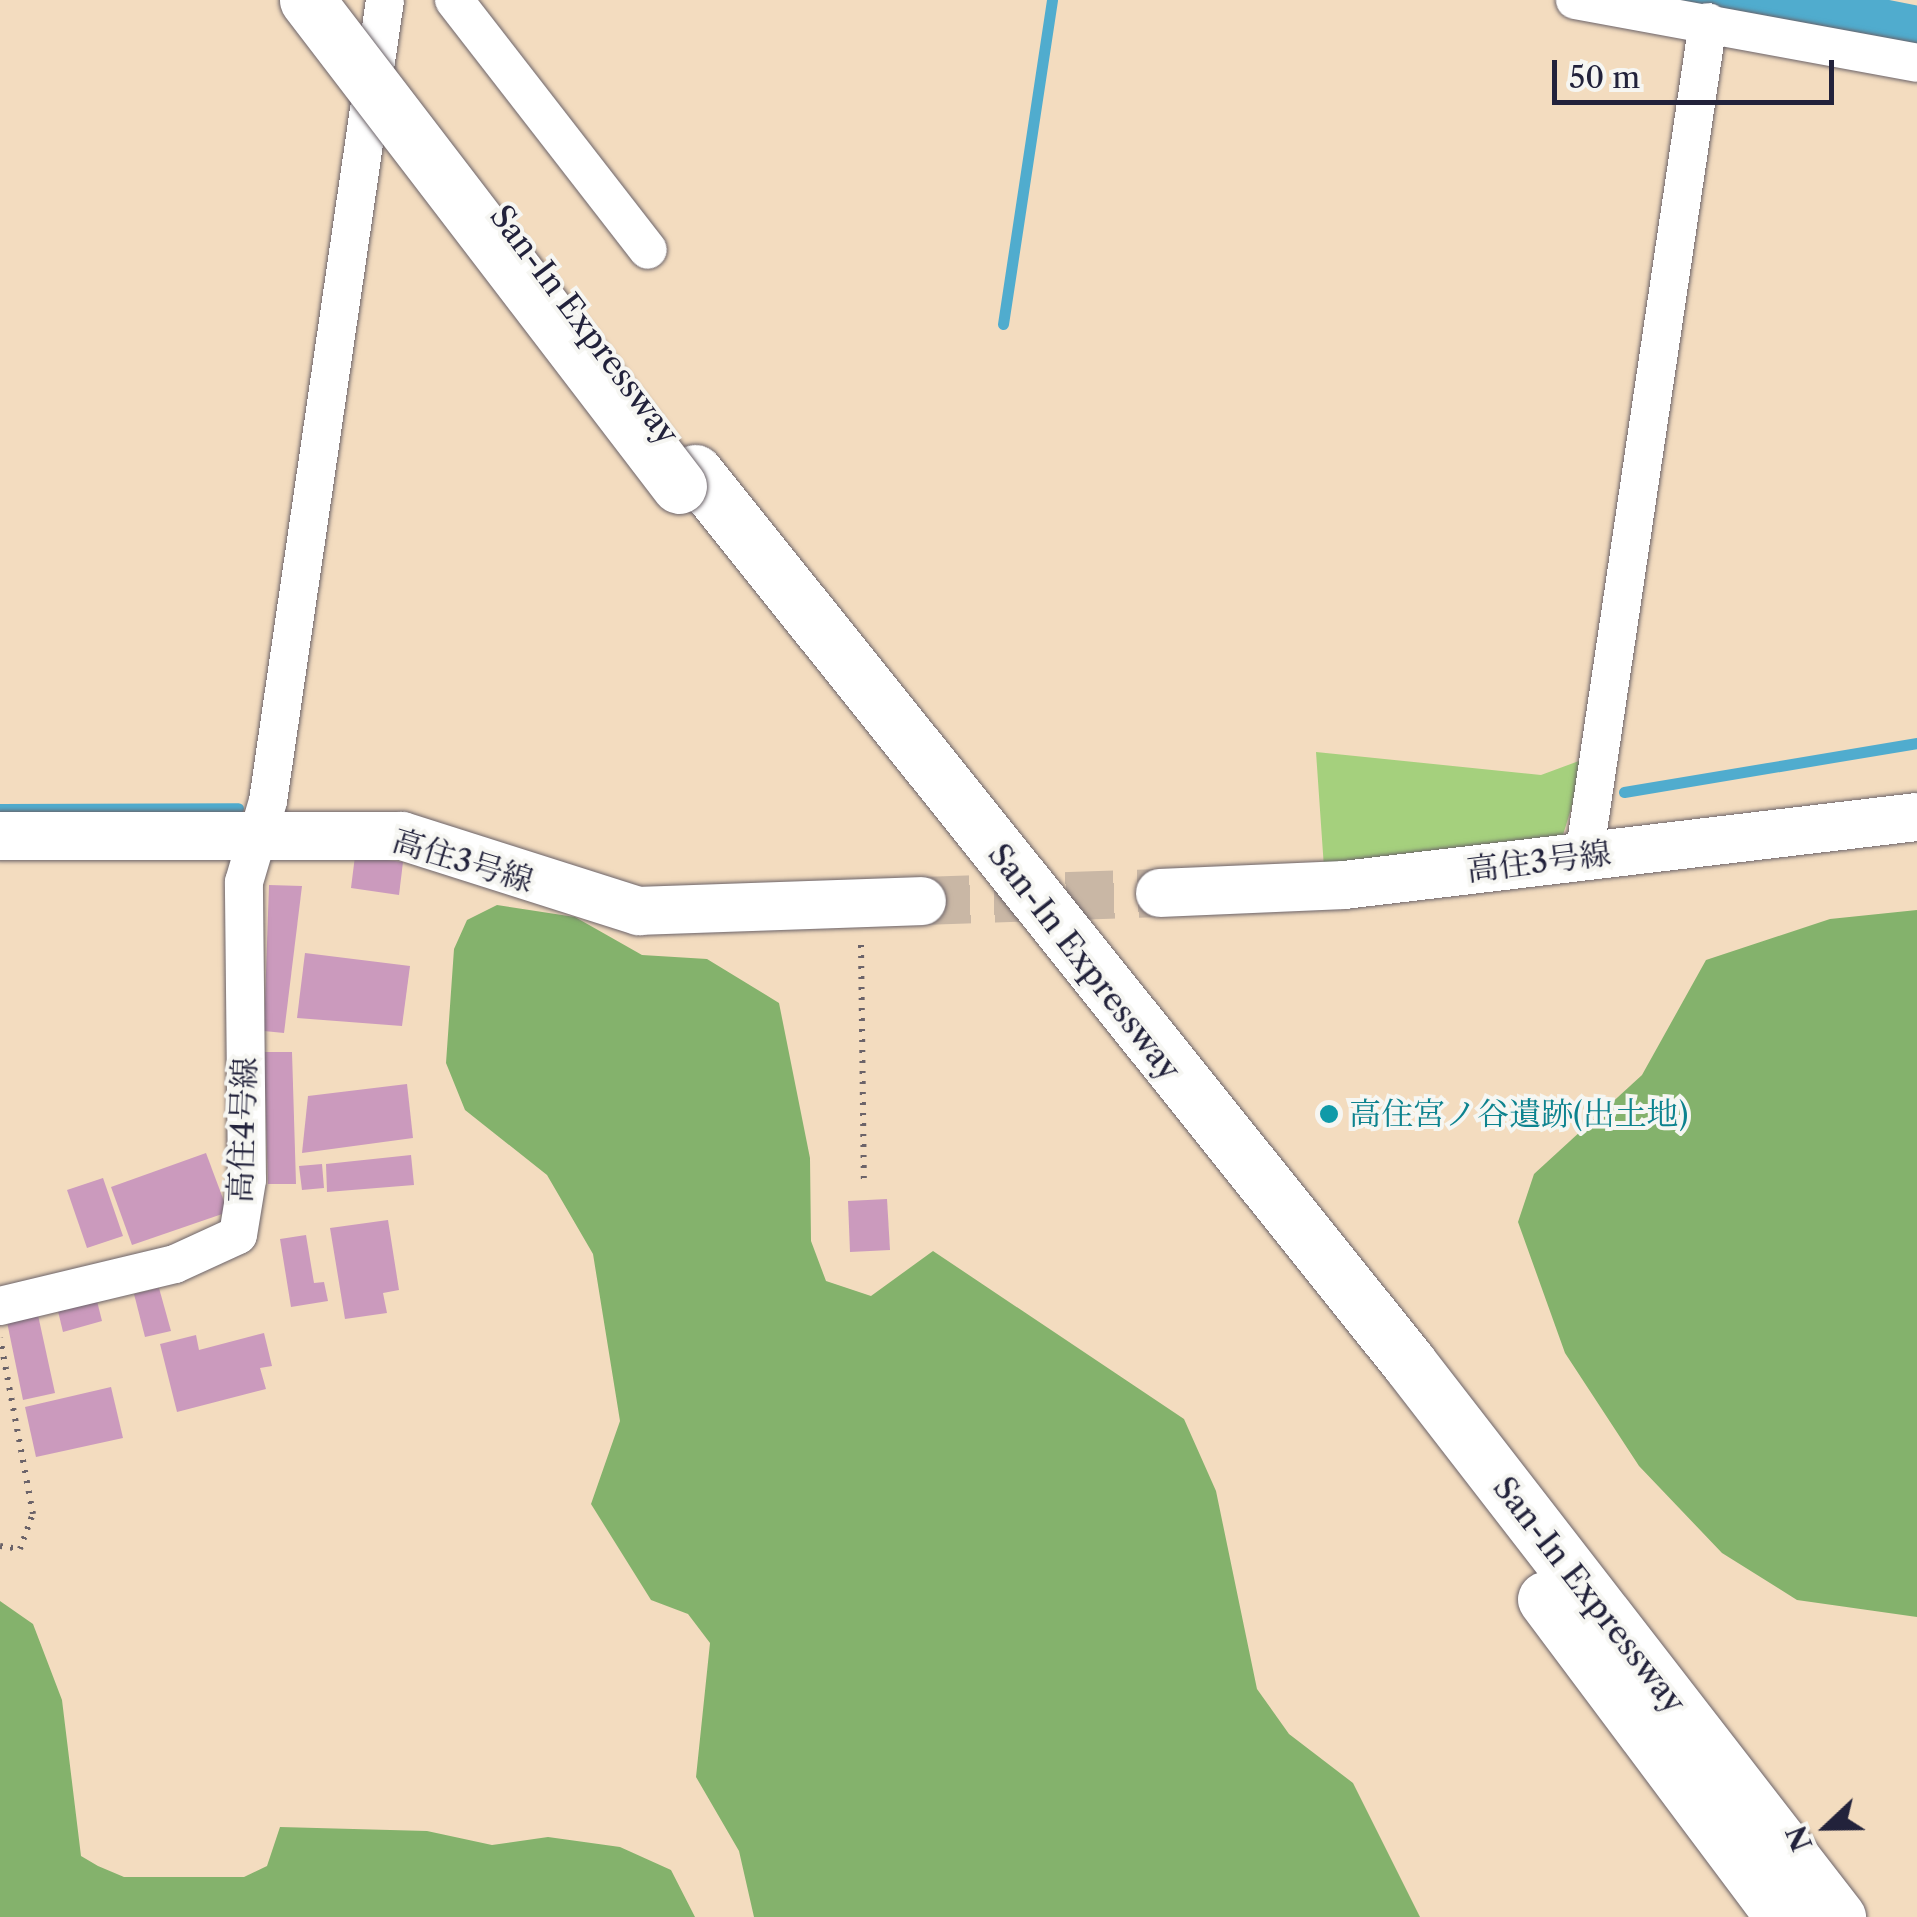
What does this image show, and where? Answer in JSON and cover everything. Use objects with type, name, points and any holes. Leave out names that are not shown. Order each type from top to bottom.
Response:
[{"type":"highway","name":"San-In Expressway","points":[[307,0],[687,479],[1381,1380],[1783,1917]]},
{"type":"highway","name":"San-In Expressway","points":[[338,0],[687,479],[1410,1363],[1838,1917]]},
{"type":"street","points":[[251,836],[268,800],[386,0]]},
{"type":"street","points":[[454,0],[648,250]]},
{"type":"street","points":[[1575,0],[1917,63]]},
{"type":"street","points":[[1584,857],[1708,22]]},
{"type":"street","name":"高住3号線","points":[[1160,893],[1344,885],[1917,817]]},
{"type":"street","name":"高住3号線","points":[[0,836],[402,836],[639,911],[860,898],[922,901]]},
{"type":"street","name":"高住4号線","points":[[0,1306],[175,1264],[238,1235],[247,1180],[251,836]]},
{"type":"path","points":[[860,898],[864,1184]]},
{"type":"path","points":[[0,1337],[33,1514],[20,1549],[0,1546]]},
{"type":"green space","points":[[1316,752],[1541,775],[1587,758],[1562,838],[1324,868]]},
{"type":"green space","points":[[497,905],[575,917],[642,955],[707,959],[779,1003],[810,1158],[811,1241],[826,1281],[871,1296],[933,1251],[1184,1419],[1216,1491],[1257,1689],[1289,1734],[1353,1783],[1420,1917],[754,1917],[739,1851],[696,1777],[710,1643],[688,1614],[651,1600],[591,1504],[620,1421],[593,1254],[547,1175],[465,1110],[446,1063],[454,949],[467,920]]},
{"type":"green space","points":[[1917,910],[1917,1617],[1797,1600],[1722,1553],[1639,1466],[1565,1353],[1518,1222],[1534,1174],[1642,1075],[1706,960],[1830,919]]},
{"type":"green space","points":[[0,1601],[33,1624],[62,1700],[81,1856],[98,1866],[124,1877],[244,1877],[267,1866],[280,1827],[427,1831],[492,1845],[548,1837],[620,1847],[671,1870],[695,1917],[0,1917]]},
{"type":"building","points":[[355,856],[403,862],[399,895],[351,888]]},
{"type":"building","points":[[269,885],[302,886],[284,1033],[264,1031]]},
{"type":"building","points":[[305,953],[410,966],[402,1026],[297,1018]]},
{"type":"building","points":[[264,1052],[292,1052],[296,1184],[268,1184]]},
{"type":"building","points":[[407,1084],[413,1138],[302,1153],[308,1096]]},
{"type":"building","points":[[206,1153],[228,1212],[132,1245],[111,1187]]},
{"type":"building","points":[[411,1155],[414,1185],[327,1192],[326,1164]]},
{"type":"building","points":[[322,1164],[324,1188],[302,1190],[299,1166]]},
{"type":"building","points":[[103,1178],[123,1236],[87,1248],[67,1190]]},
{"type":"building","points":[[887,1199],[890,1250],[850,1252],[848,1201]]},
{"type":"building","points":[[388,1220],[399,1290],[383,1293],[387,1313],[345,1319],[330,1228]]},
{"type":"building","points":[[306,1235],[314,1283],[324,1282],[328,1301],[291,1307],[280,1239]]},
{"type":"building","points":[[159,1288],[171,1331],[145,1337],[134,1294]]},
{"type":"building","points":[[96,1297],[102,1321],[63,1332],[57,1307]]},
{"type":"building","points":[[38,1315],[55,1393],[23,1400],[7,1322]]},
{"type":"building","points":[[264,1333],[272,1366],[260,1368],[266,1389],[177,1412],[160,1344],[196,1335],[199,1350]]},
{"type":"building","points":[[111,1387],[123,1438],[36,1457],[25,1407]]},
{"type":"waterway","points":[[1003,324],[1052,0]]},
{"type":"waterway","points":[[1711,0],[1917,40]]},
{"type":"waterway","points":[[1624,792],[1917,743]]},
{"type":"waterway","points":[[0,809],[238,808]]},
{"type":"tunnel","points":[[922,901],[1160,893]]},
{"type":"place","name":"高住宮ノ谷遺跡(出土地)","points":[[1329,1114]]}]
